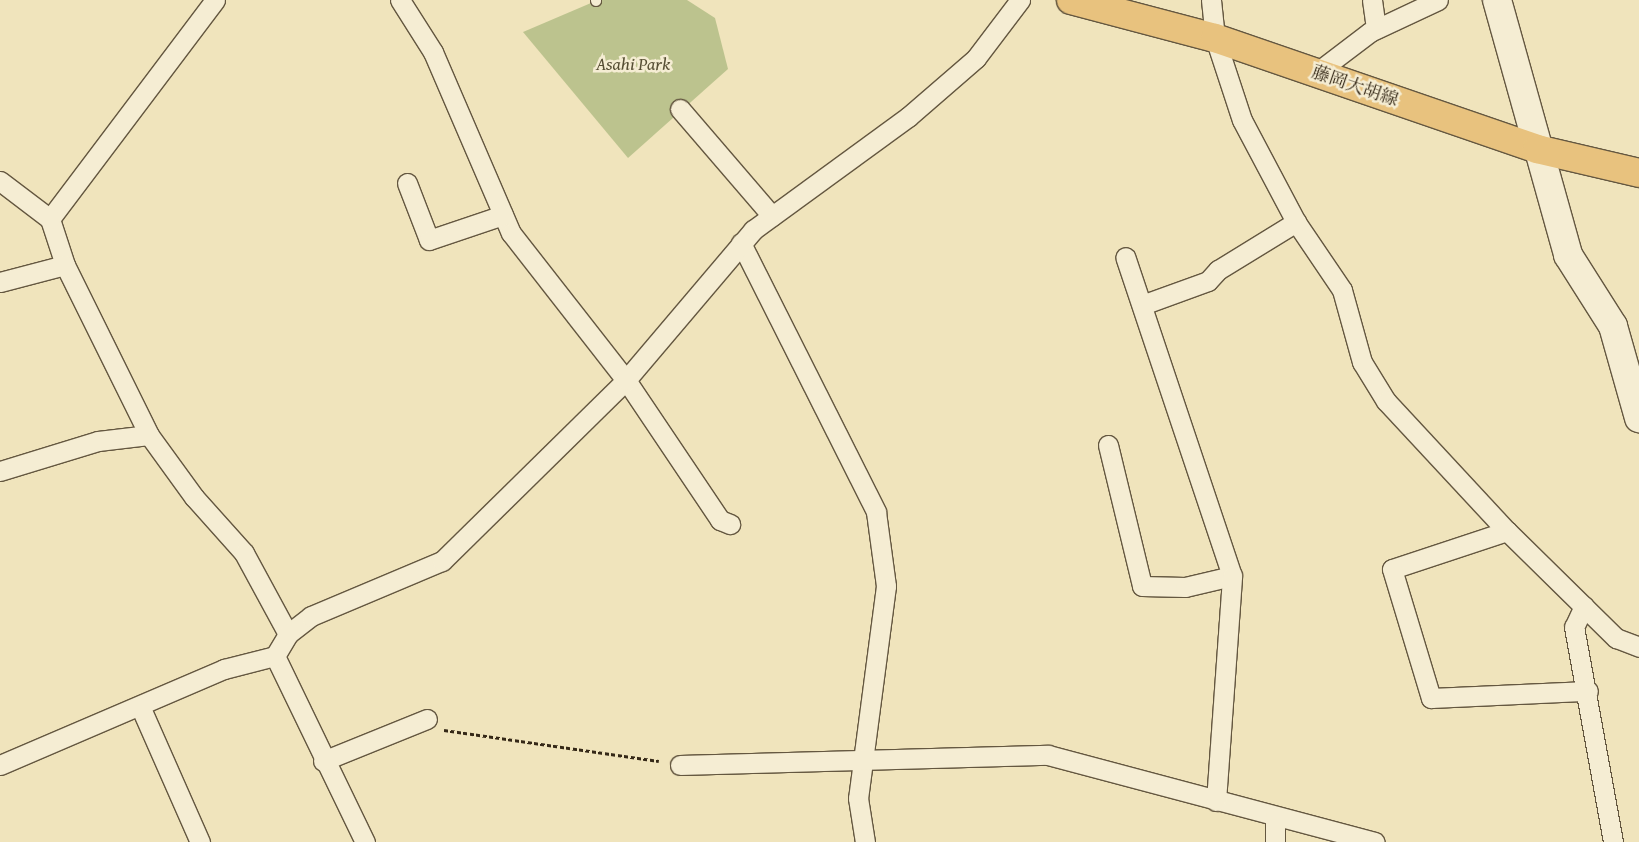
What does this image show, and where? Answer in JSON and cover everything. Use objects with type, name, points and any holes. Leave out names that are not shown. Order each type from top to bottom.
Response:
[{"type":"main road","name":"藤岡大胡線","points":[[1071,0],[1215,38],[1537,149],[1639,173]]},
{"type":"street","points":[[50,219],[215,0]]},
{"type":"street","points":[[400,0],[433,52],[511,233],[626,380],[720,520],[730,524]]},
{"type":"street","points":[[0,765],[68,732],[140,706],[224,669],[275,656],[288,634],[311,616],[442,561],[626,380],[741,243],[772,216],[908,118],[976,58],[1020,0]]},
{"type":"street","points":[[1211,0],[1215,38],[1242,120],[1296,222],[1342,290],[1362,362],[1386,401],[1506,532],[1616,638],[1639,647]]},
{"type":"street","points":[[1372,0],[1376,29]]},
{"type":"street","points":[[1316,73],[1376,29],[1438,0]]},
{"type":"street","points":[[1497,0],[1568,255],[1613,326],[1639,418]]},
{"type":"street","points":[[680,109],[772,216]]},
{"type":"street","points":[[0,181],[50,219],[65,265],[149,435],[244,553],[288,634]]},
{"type":"street","points":[[406,183],[429,240],[503,215]]},
{"type":"street","points":[[1142,304],[1208,280],[1218,270],[1296,222]]},
{"type":"street","points":[[741,243],[876,512],[886,586],[858,798],[865,842]]},
{"type":"street","points":[[1125,257],[1232,576],[1216,801]]},
{"type":"street","points":[[0,282],[65,265]]},
{"type":"street","points":[[0,471],[98,441],[149,435]]},
{"type":"street","points":[[1108,445],[1142,586],[1185,587],[1232,576]]},
{"type":"street","points":[[1506,532],[1392,569],[1431,698],[1588,691]]},
{"type":"street","points":[[1584,606],[1574,627],[1588,691],[1613,842]]},
{"type":"street","points":[[275,656],[323,761],[365,842]]},
{"type":"street","points":[[140,706],[200,842]]},
{"type":"street","points":[[323,761],[427,719]]},
{"type":"street","points":[[680,765],[864,763],[960,754],[1048,755],[1375,842]]},
{"type":"street","points":[[1275,816],[1275,842]]},
{"type":"path","points":[[427,719],[450,733],[498,735],[680,765]]},
{"type":"green space","name":"Asahi Park","points":[[598,0],[687,0],[715,18],[728,69],[628,158],[523,32]]}]
